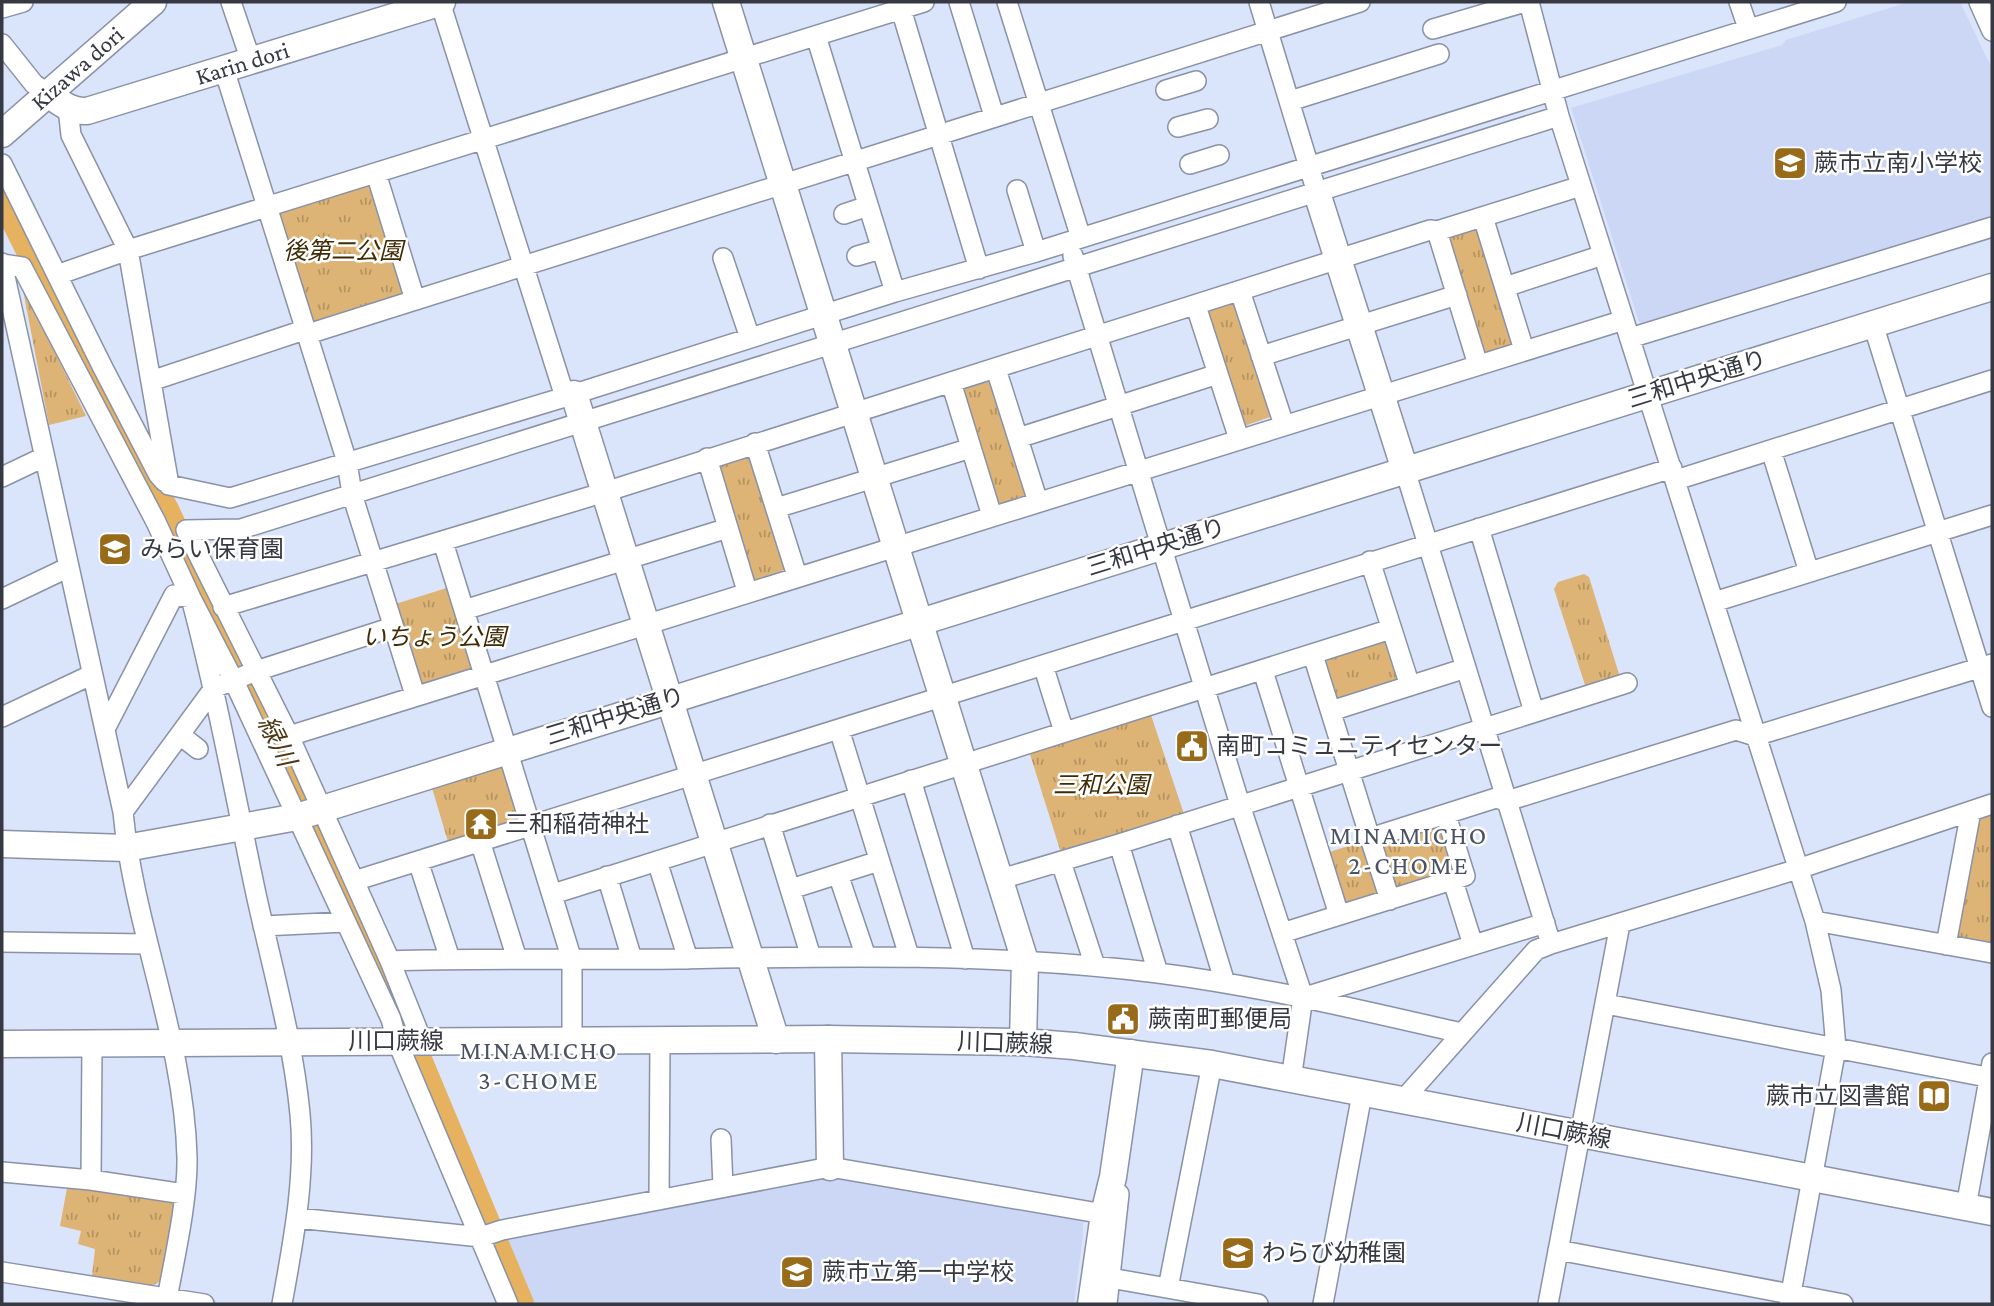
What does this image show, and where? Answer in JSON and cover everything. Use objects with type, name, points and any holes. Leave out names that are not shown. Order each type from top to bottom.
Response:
[{"type":"street","points":[[2,8],[23,2]]},
{"type":"street","name":"Kizawa dori","points":[[2,134],[58,101],[153,2]]},
{"type":"street","points":[[231,2],[251,61]]},
{"type":"street","points":[[441,2],[523,265],[569,396],[582,422],[605,492],[776,1040]]},
{"type":"street","name":"Karin dori","points":[[58,101],[77,111],[87,111],[441,2]]},
{"type":"street","points":[[726,2],[1025,961],[1023,1042]]},
{"type":"street","points":[[57,275],[128,250],[816,36],[903,6],[924,2]]},
{"type":"street","points":[[960,2],[994,116]]},
{"type":"street","points":[[1007,2],[1039,103],[1075,240],[1076,267],[1240,805],[1303,998],[1291,1080]]},
{"type":"street","points":[[1259,2],[1551,944]]},
{"type":"street","points":[[151,381],[298,332],[308,334],[1268,31],[1330,6],[1360,2]]},
{"type":"street","points":[[1433,29],[1527,2],[1559,116],[1815,921],[1831,990],[1836,1048],[1790,1299]]},
{"type":"street","points":[[1740,2],[1748,28]]},
{"type":"street","points":[[2,164],[158,474],[169,485],[230,498],[569,396],[895,292],[1075,240],[1836,2]]},
{"type":"street","points":[[1979,2],[1992,31]]},
{"type":"street","points":[[903,6],[937,134],[979,269]]},
{"type":"street","points":[[816,36],[895,292]]},
{"type":"street","points":[[2,44],[34,84],[58,101],[71,135],[128,250],[169,485]]},
{"type":"street","points":[[1290,101],[1439,54]]},
{"type":"street","points":[[224,69],[308,334],[347,463],[352,494],[415,695]]},
{"type":"street","points":[[1167,90],[1196,81]]},
{"type":"street","points":[[409,1041],[391,1019],[345,922],[309,812],[289,736],[186,530],[241,529],[1559,116]]},
{"type":"street","points":[[1178,127],[1208,119]]},
{"type":"street","points":[[1190,164],[1219,155]]},
{"type":"street","points":[[376,173],[415,300]]},
{"type":"street","points":[[223,607],[605,492],[1430,230],[1437,232],[1581,186]]},
{"type":"street","points":[[1017,190],[1036,252]]},
{"type":"street","points":[[844,214],[868,206]]},
{"type":"street","points":[[1483,217],[1524,350]]},
{"type":"street","points":[[289,736],[1524,350],[1627,329],[1992,227]]},
{"type":"street","points":[[1437,232],[1478,365]]},
{"type":"street","points":[[857,256],[881,248]]},
{"type":"street","points":[[1504,287],[1603,255]]},
{"type":"street","points":[[723,258],[750,338]]},
{"type":"street","points":[[167,1301],[184,1194],[187,1158],[183,1111],[171,1042],[126,848],[122,812],[105,729],[44,457],[8,325],[2,264],[22,267],[156,523],[234,681],[309,812],[354,881],[390,961],[409,1041],[508,1304]]},
{"type":"street","name":"三和中央通り","points":[[2,844],[126,848],[309,812],[1992,287]]},
{"type":"street","points":[[1240,291],[1284,425]]},
{"type":"street","points":[[1261,356],[1457,295]]},
{"type":"street","points":[[1196,306],[1238,439]]},
{"type":"street","points":[[1872,324],[1938,532],[1986,666],[1992,707]]},
{"type":"street","points":[[996,369],[1038,502]]},
{"type":"street","points":[[1018,438],[1217,374]]},
{"type":"street","points":[[354,881],[1370,561],[1479,528],[1770,450],[1992,380]]},
{"type":"street","points":[[951,382],[992,516]]},
{"type":"street","points":[[755,443],[797,576]]},
{"type":"street","points":[[776,508],[971,448]]},
{"type":"street","points":[[1770,450],[1809,572]]},
{"type":"street","points":[[2,477],[44,457]]},
{"type":"street","points":[[707,458],[747,591]]},
{"type":"street","points":[[1714,602],[1992,515]]},
{"type":"street","points":[[464,610],[728,528]]},
{"type":"street","points":[[1479,528],[1534,712]]},
{"type":"street","points":[[443,542],[572,960],[572,1041]]},
{"type":"street","points":[[1370,561],[1409,686]]},
{"type":"street","points":[[2,598],[67,568]]},
{"type":"street","points":[[105,729],[174,595],[191,598]]},
{"type":"street","points":[[191,598],[215,688],[288,1042],[300,1115],[297,1218],[282,1304]]},
{"type":"street","points":[[122,812],[215,688],[256,671],[393,627]]},
{"type":"street","points":[[553,894],[1391,629]]},
{"type":"street","points":[[1313,655],[1390,900]]},
{"type":"street","points":[[1043,665],[1064,732]]},
{"type":"street","points":[[1370,838],[1496,799],[1507,801],[1736,730],[1755,736],[1986,666]]},
{"type":"street","points":[[1331,711],[1466,668]]},
{"type":"street","points":[[1263,671],[1339,915]]},
{"type":"street","points":[[2,717],[91,675]]},
{"type":"street","points":[[1001,879],[1627,683]]},
{"type":"street","points":[[839,729],[909,956]]},
{"type":"street","points":[[180,735],[198,748]]},
{"type":"street","points":[[911,780],[965,959]]},
{"type":"street","points":[[1403,1100],[1536,950],[1798,869],[1992,804]]},
{"type":"street","points":[[1946,945],[1971,811]]},
{"type":"street","points":[[1282,933],[1465,876],[1446,815]]},
{"type":"street","points":[[770,824],[811,957]]},
{"type":"street","points":[[1177,825],[1225,983]]},
{"type":"street","points":[[480,841],[517,959]]},
{"type":"street","points":[[1119,844],[1158,973]]},
{"type":"street","points":[[418,861],[450,959]]},
{"type":"street","points":[[657,861],[688,959]]},
{"type":"street","points":[[791,889],[879,861]]},
{"type":"street","points":[[1061,862],[1095,966]]},
{"type":"street","points":[[838,874],[866,957]]},
{"type":"street","points":[[607,876],[632,959]]},
{"type":"street","points":[[1453,881],[1473,945]]},
{"type":"street","points":[[1815,921],[1992,953]]},
{"type":"street","points":[[263,926],[345,922]]},
{"type":"street","points":[[1303,998],[1545,923]]},
{"type":"street","points":[[1548,1304],[1620,925]]},
{"type":"street","points":[[2,942],[148,944]]},
{"type":"street","points":[[390,961],[909,956],[1025,961],[1095,966],[1225,983],[1461,1032]]},
{"type":"street","points":[[1606,1004],[1836,1048],[1991,1072],[1966,1207]]},
{"type":"street","points":[[828,1039],[831,1167]]},
{"type":"street","name":"川口蕨線","points":[[2,1044],[828,1039],[1023,1042],[1131,1052],[1212,1065],[1992,1212]]},
{"type":"street","points":[[659,1199],[660,1040]]},
{"type":"street","points":[[91,1180],[92,1045]]},
{"type":"street","points":[[1107,1304],[1103,1271],[1104,1214],[1113,1177],[1131,1052]]},
{"type":"street","points":[[1168,1288],[1212,1065]]},
{"type":"street","points":[[1323,1304],[1362,1094]]},
{"type":"street","points":[[721,1139],[723,1187]]},
{"type":"street","points":[[297,1218],[481,1237],[502,1230],[831,1167],[1104,1214]]},
{"type":"street","points":[[2,1172],[91,1180],[184,1194]]},
{"type":"street","points":[[1091,1304],[1103,1271],[1120,1189],[1113,1177]]},
{"type":"street","points":[[1558,1250],[1790,1299],[1843,1304]]},
{"type":"street","points":[[1103,1271],[1168,1288],[1258,1304]]},
{"type":"street","points":[[2,1272],[167,1301],[204,1304]]},
{"type":"shaded area","name":"蕨市立南小学校","points":[[1909,2],[1960,2],[1992,69],[1992,217],[1646,325],[1639,322],[1571,108],[1782,45],[1786,40]]},
{"type":"shaded area","name":"蕨市立第一中学校","points":[[820,1178],[848,1178],[1083,1222],[1074,1304],[528,1304],[503,1239]]},
{"type":"green space","name":"後第二公園","points":[[371,181],[407,293],[315,322],[311,320],[278,210]]},
{"type":"green space","points":[[1478,226],[1515,345],[1482,355],[1447,236]]},
{"type":"green space","points":[[22,285],[86,416],[49,425]]},
{"type":"green space","points":[[1234,302],[1273,412],[1270,417],[1241,427],[1206,311]]},
{"type":"green space","points":[[989,379],[994,383],[1027,492],[1025,497],[998,505],[961,387]]},
{"type":"green space","points":[[748,453],[786,563],[784,570],[754,580],[748,576],[716,469],[719,462]]},
{"type":"green space","points":[[1584,574],[1589,577],[1619,674],[1617,679],[1589,689],[1585,685],[1554,589],[1558,582]]},
{"type":"green space","name":"いちょう公園","points":[[450,587],[475,669],[417,687],[392,605]]},
{"type":"green space","points":[[1385,641],[1391,644],[1403,681],[1337,705],[1324,661]]},
{"type":"green space","name":"三和公園","points":[[1151,715],[1184,814],[1061,853],[1029,751]]},
{"type":"green space","points":[[505,766],[521,822],[449,845],[432,788]]},
{"type":"green space","points":[[1992,812],[1992,943],[1954,936],[1978,817]]},
{"type":"green space","points":[[1446,815],[1465,876],[1339,915],[1320,855]]},
{"type":"green space","points":[[67,1188],[167,1195],[175,1204],[162,1280],[152,1286],[92,1276],[95,1249],[78,1244],[81,1231],[60,1226]]},
{"type":"waterway","name":"緑川","points":[[2,194],[166,512],[302,791],[520,1304]]},
{"type":"place","name":"蕨市立南小学校","points":[[1790,163]]},
{"type":"place","name":"みらい保育園","points":[[115,549]]},
{"type":"place","name":"南町コミュニティセンター","points":[[1192,746]]},
{"type":"place","name":"三和稲荷神社","points":[[481,824]]},
{"type":"place","name":"蕨南町郵便局","points":[[1123,1019]]},
{"type":"place","name":"蕨市立図書館","points":[[1934,1096]]},
{"type":"place","name":"わらび幼稚園","points":[[1238,1253]]},
{"type":"place","name":"蕨市立第一中学校","points":[[797,1272]]},
{"type":"district","name":"MINAMICHO 2-CHOME","points":[[1409,850]]},
{"type":"district","name":"MINAMICHO 3-CHOME","points":[[539,1065]]}]
